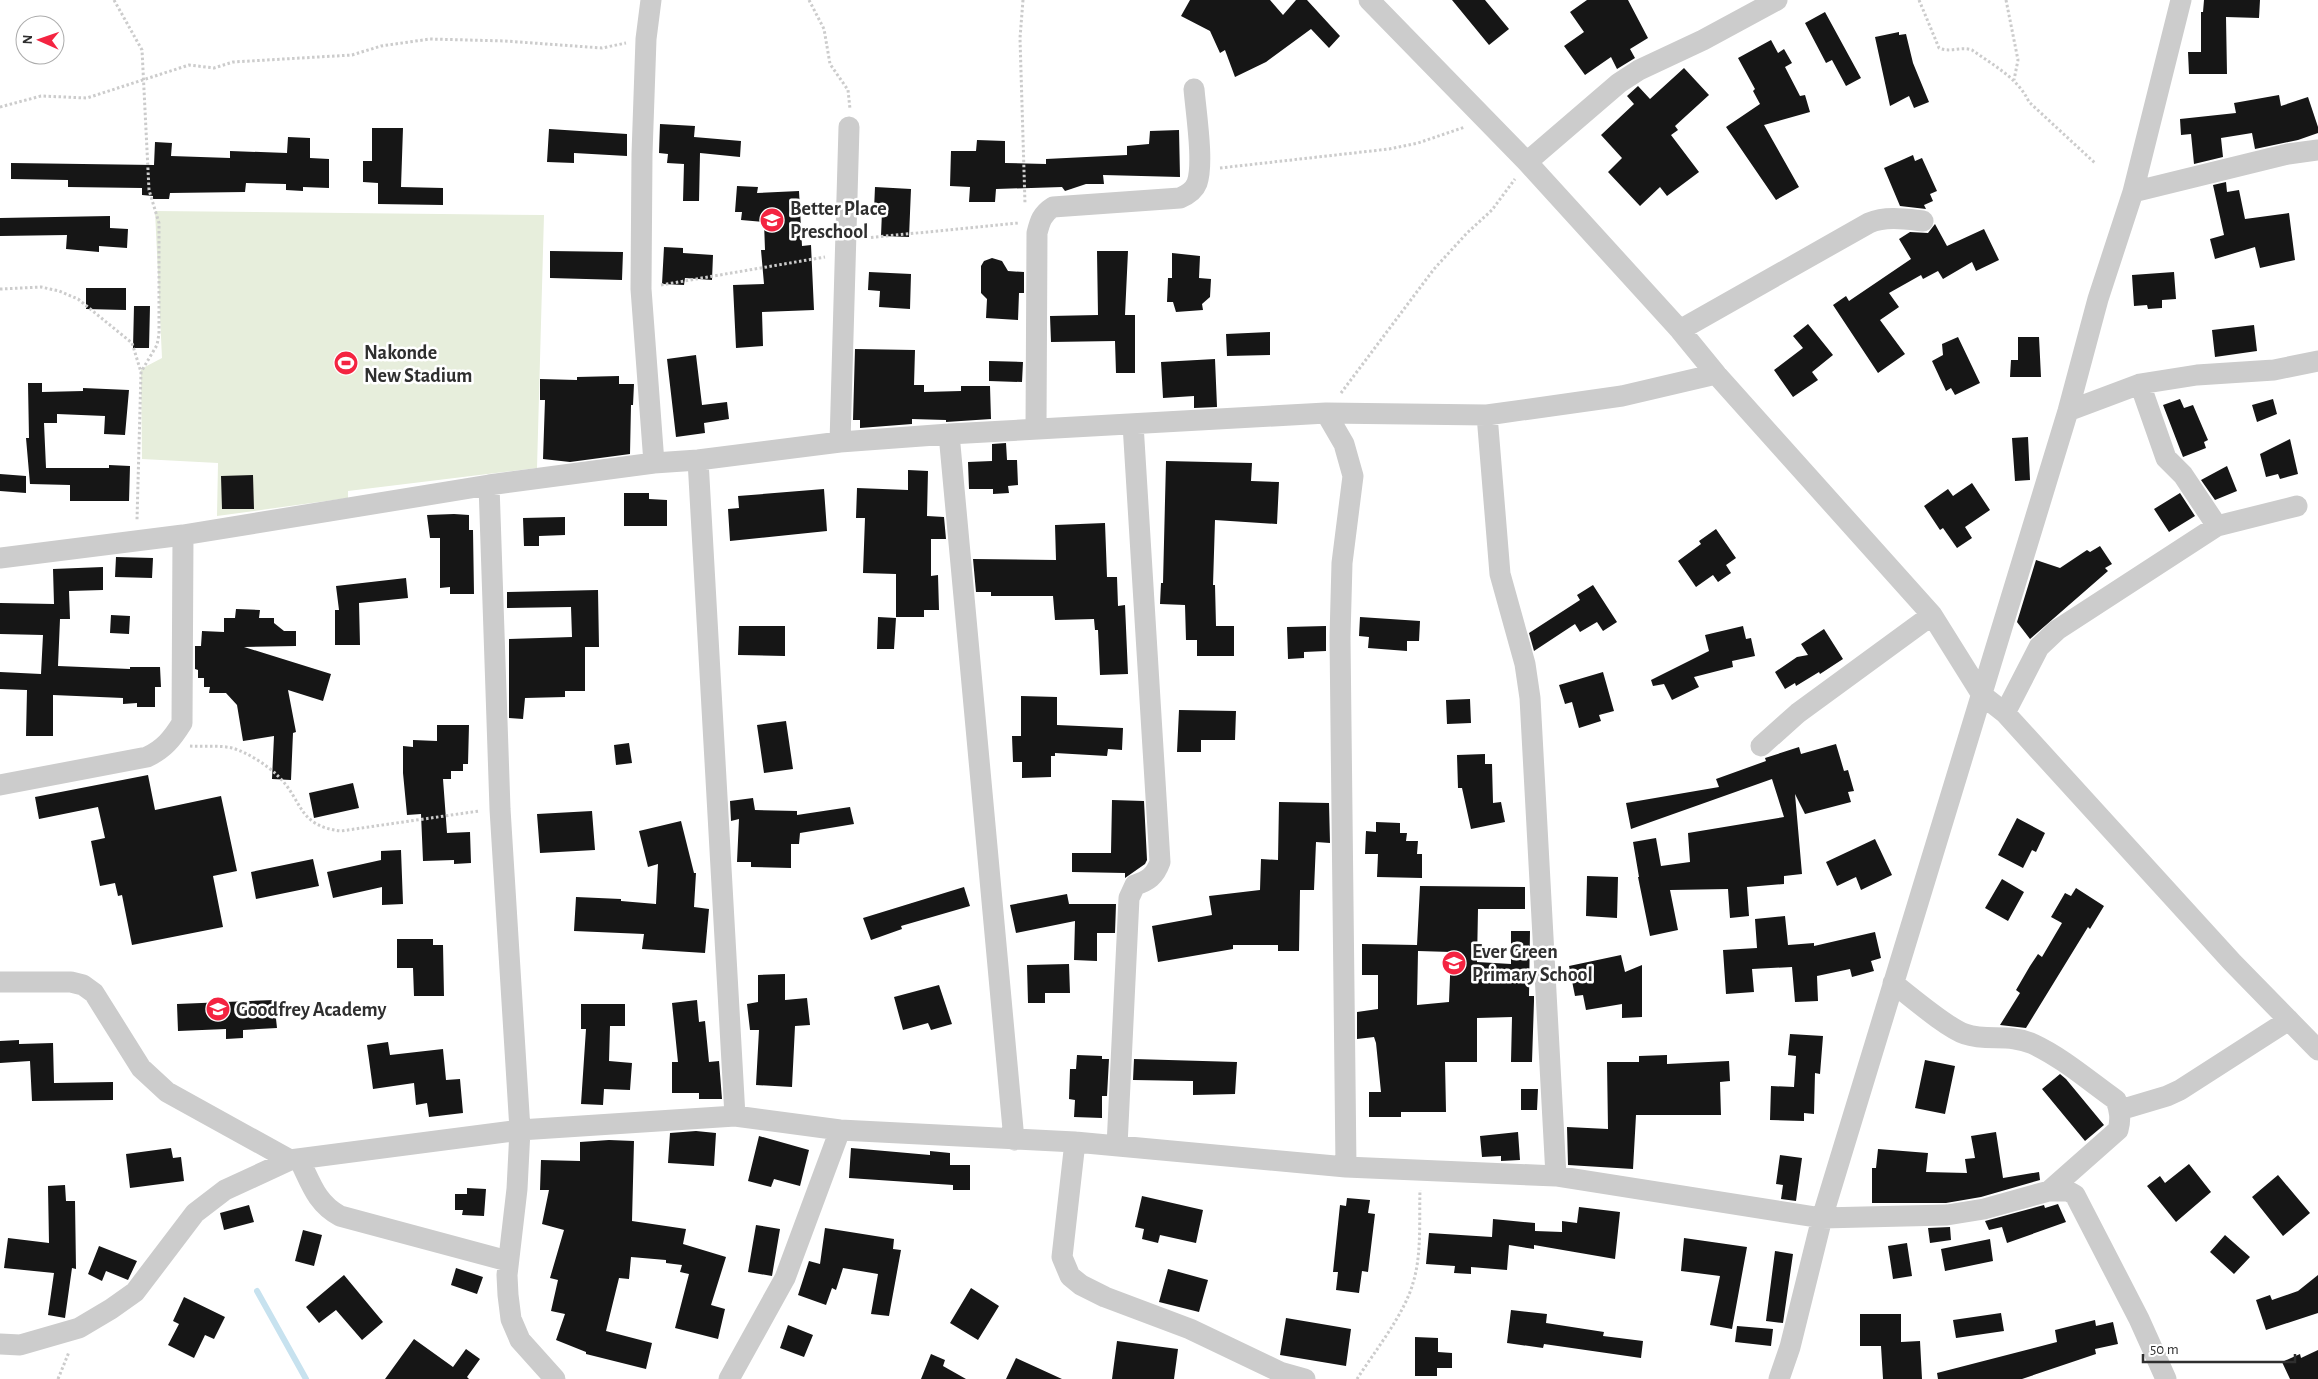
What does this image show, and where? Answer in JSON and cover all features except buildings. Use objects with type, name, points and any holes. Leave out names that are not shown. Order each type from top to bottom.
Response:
[{"type":"street","points":[[651,0],[646,39],[642,154],[641,289],[654,463]]},
{"type":"street","points":[[1369,0],[1527,162],[1680,330],[1716,374],[1932,616],[1982,695],[2005,713],[2232,962],[2318,1050]]},
{"type":"street","points":[[1527,162],[1619,83],[1638,70],[1702,40],[1777,0]]},
{"type":"street","points":[[1779,1379],[1790,1347],[1822,1218],[2068,411],[2098,300],[2133,192],[2181,0]]},
{"type":"street","points":[[1036,429],[1037,234],[1033,221],[1053,207],[1180,198],[1189,194],[1196,185],[1200,170],[1194,89]]},
{"type":"street","points":[[840,442],[849,127]]},
{"type":"street","points":[[2133,192],[2288,154],[2318,150]]},
{"type":"street","points":[[1680,330],[1869,222],[1893,218],[1923,221]]},
{"type":"street","points":[[2068,411],[2140,384],[2197,374],[2274,370],[2318,362]]},
{"type":"street","points":[[0,558],[183,534],[489,485],[654,463],[698,460],[840,442],[1326,413],[1487,415],[1622,396],[1716,374]]},
{"type":"street","points":[[2140,384],[2166,458],[2183,475],[2217,526]]},
{"type":"street","points":[[1326,413],[1344,444],[1353,476],[1342,563],[1340,638],[1346,1167]]},
{"type":"street","points":[[1487,415],[1500,574],[1525,664],[1530,698],[1556,1176]]},
{"type":"street","points":[[1118,1146],[1129,898],[1132,888],[1153,876],[1160,862],[1133,424]]},
{"type":"street","points":[[949,434],[1014,1140]]},
{"type":"street","points":[[698,460],[735,1116]]},
{"type":"street","points":[[489,485],[500,808],[520,1130],[517,1189],[508,1262],[508,1295],[511,1319],[520,1340],[555,1379]]},
{"type":"street","points":[[2005,713],[2038,647],[2057,630],[2217,526],[2297,506]]},
{"type":"street","points":[[0,785],[147,757],[167,745],[182,723],[183,534]]},
{"type":"street","points":[[1761,746],[1798,713],[1932,616]]},
{"type":"street","points":[[0,982],[71,982],[83,985],[94,993],[141,1068],[153,1080],[167,1092],[295,1160],[319,1201],[329,1210],[340,1216],[508,1262]]},
{"type":"street","points":[[1893,983],[1964,1034],[2013,1037],[2053,1055],[2116,1100],[2120,1110],[2121,1121],[2118,1130],[2049,1191]]},
{"type":"street","points":[[2120,1110],[2174,1093],[2288,1020]]},
{"type":"street","points":[[0,1344],[20,1345],[79,1328],[111,1309],[135,1292],[195,1213],[225,1190],[295,1160],[520,1130],[735,1116],[840,1130],[1075,1142],[1346,1167],[1556,1176],[1822,1218],[1947,1214],[1984,1210],[2049,1191],[2068,1191],[2075,1195],[2139,1319],[2166,1379]]},
{"type":"street","points":[[730,1379],[785,1278],[840,1130]]},
{"type":"street","points":[[1075,1142],[1062,1257],[1070,1276],[1081,1285],[1106,1297],[1190,1329],[1280,1372],[1306,1379]]},
{"type":"path","points":[[114,0],[142,50],[150,190],[159,223],[159,334],[157,345],[141,372]]},
{"type":"path","points":[[809,0],[824,29],[830,64],[848,90],[849,127]]},
{"type":"path","points":[[641,289],[846,247],[1033,221],[1020,38],[1023,0]]},
{"type":"path","points":[[1919,0],[1939,48],[1947,50],[1972,50],[2014,80],[2023,90],[2029,102],[2066,134],[2096,164]]},
{"type":"path","points":[[2006,0],[2018,60],[2014,80]]},
{"type":"path","points":[[0,107],[41,96],[87,98],[193,65],[214,68],[233,62],[352,55],[381,46],[430,40],[497,40],[602,48],[646,39]]},
{"type":"path","points":[[1200,170],[1389,149],[1418,143],[1486,120]]},
{"type":"path","points":[[1326,413],[1434,269],[1467,233],[1492,210],[1527,162]]},
{"type":"path","points":[[0,288],[41,288],[59,291],[78,299],[132,343],[141,372],[136,541]]},
{"type":"path","points":[[167,745],[232,748],[246,754],[279,776],[304,815],[327,830],[341,831],[500,808]]},
{"type":"path","points":[[1357,1379],[1407,1300],[1414,1282],[1417,1265],[1421,1170]]},
{"type":"green space","name":"Nakonde New Stadium","points":[[155,211],[544,215],[537,468],[348,491],[348,498],[217,516],[218,463],[142,459],[141,369],[162,358]]},
{"type":"waterway","points":[[257,1291],[306,1379]]},
{"type":"place","name":"Better Place Preschool","points":[[772,220]]},
{"type":"place","name":"Nakonde New Stadium","points":[[346,363]]},
{"type":"place","name":"Ever Green Primary School","points":[[1454,963]]},
{"type":"place","name":"Goodfrey Academy","points":[[218,1009]]}]
